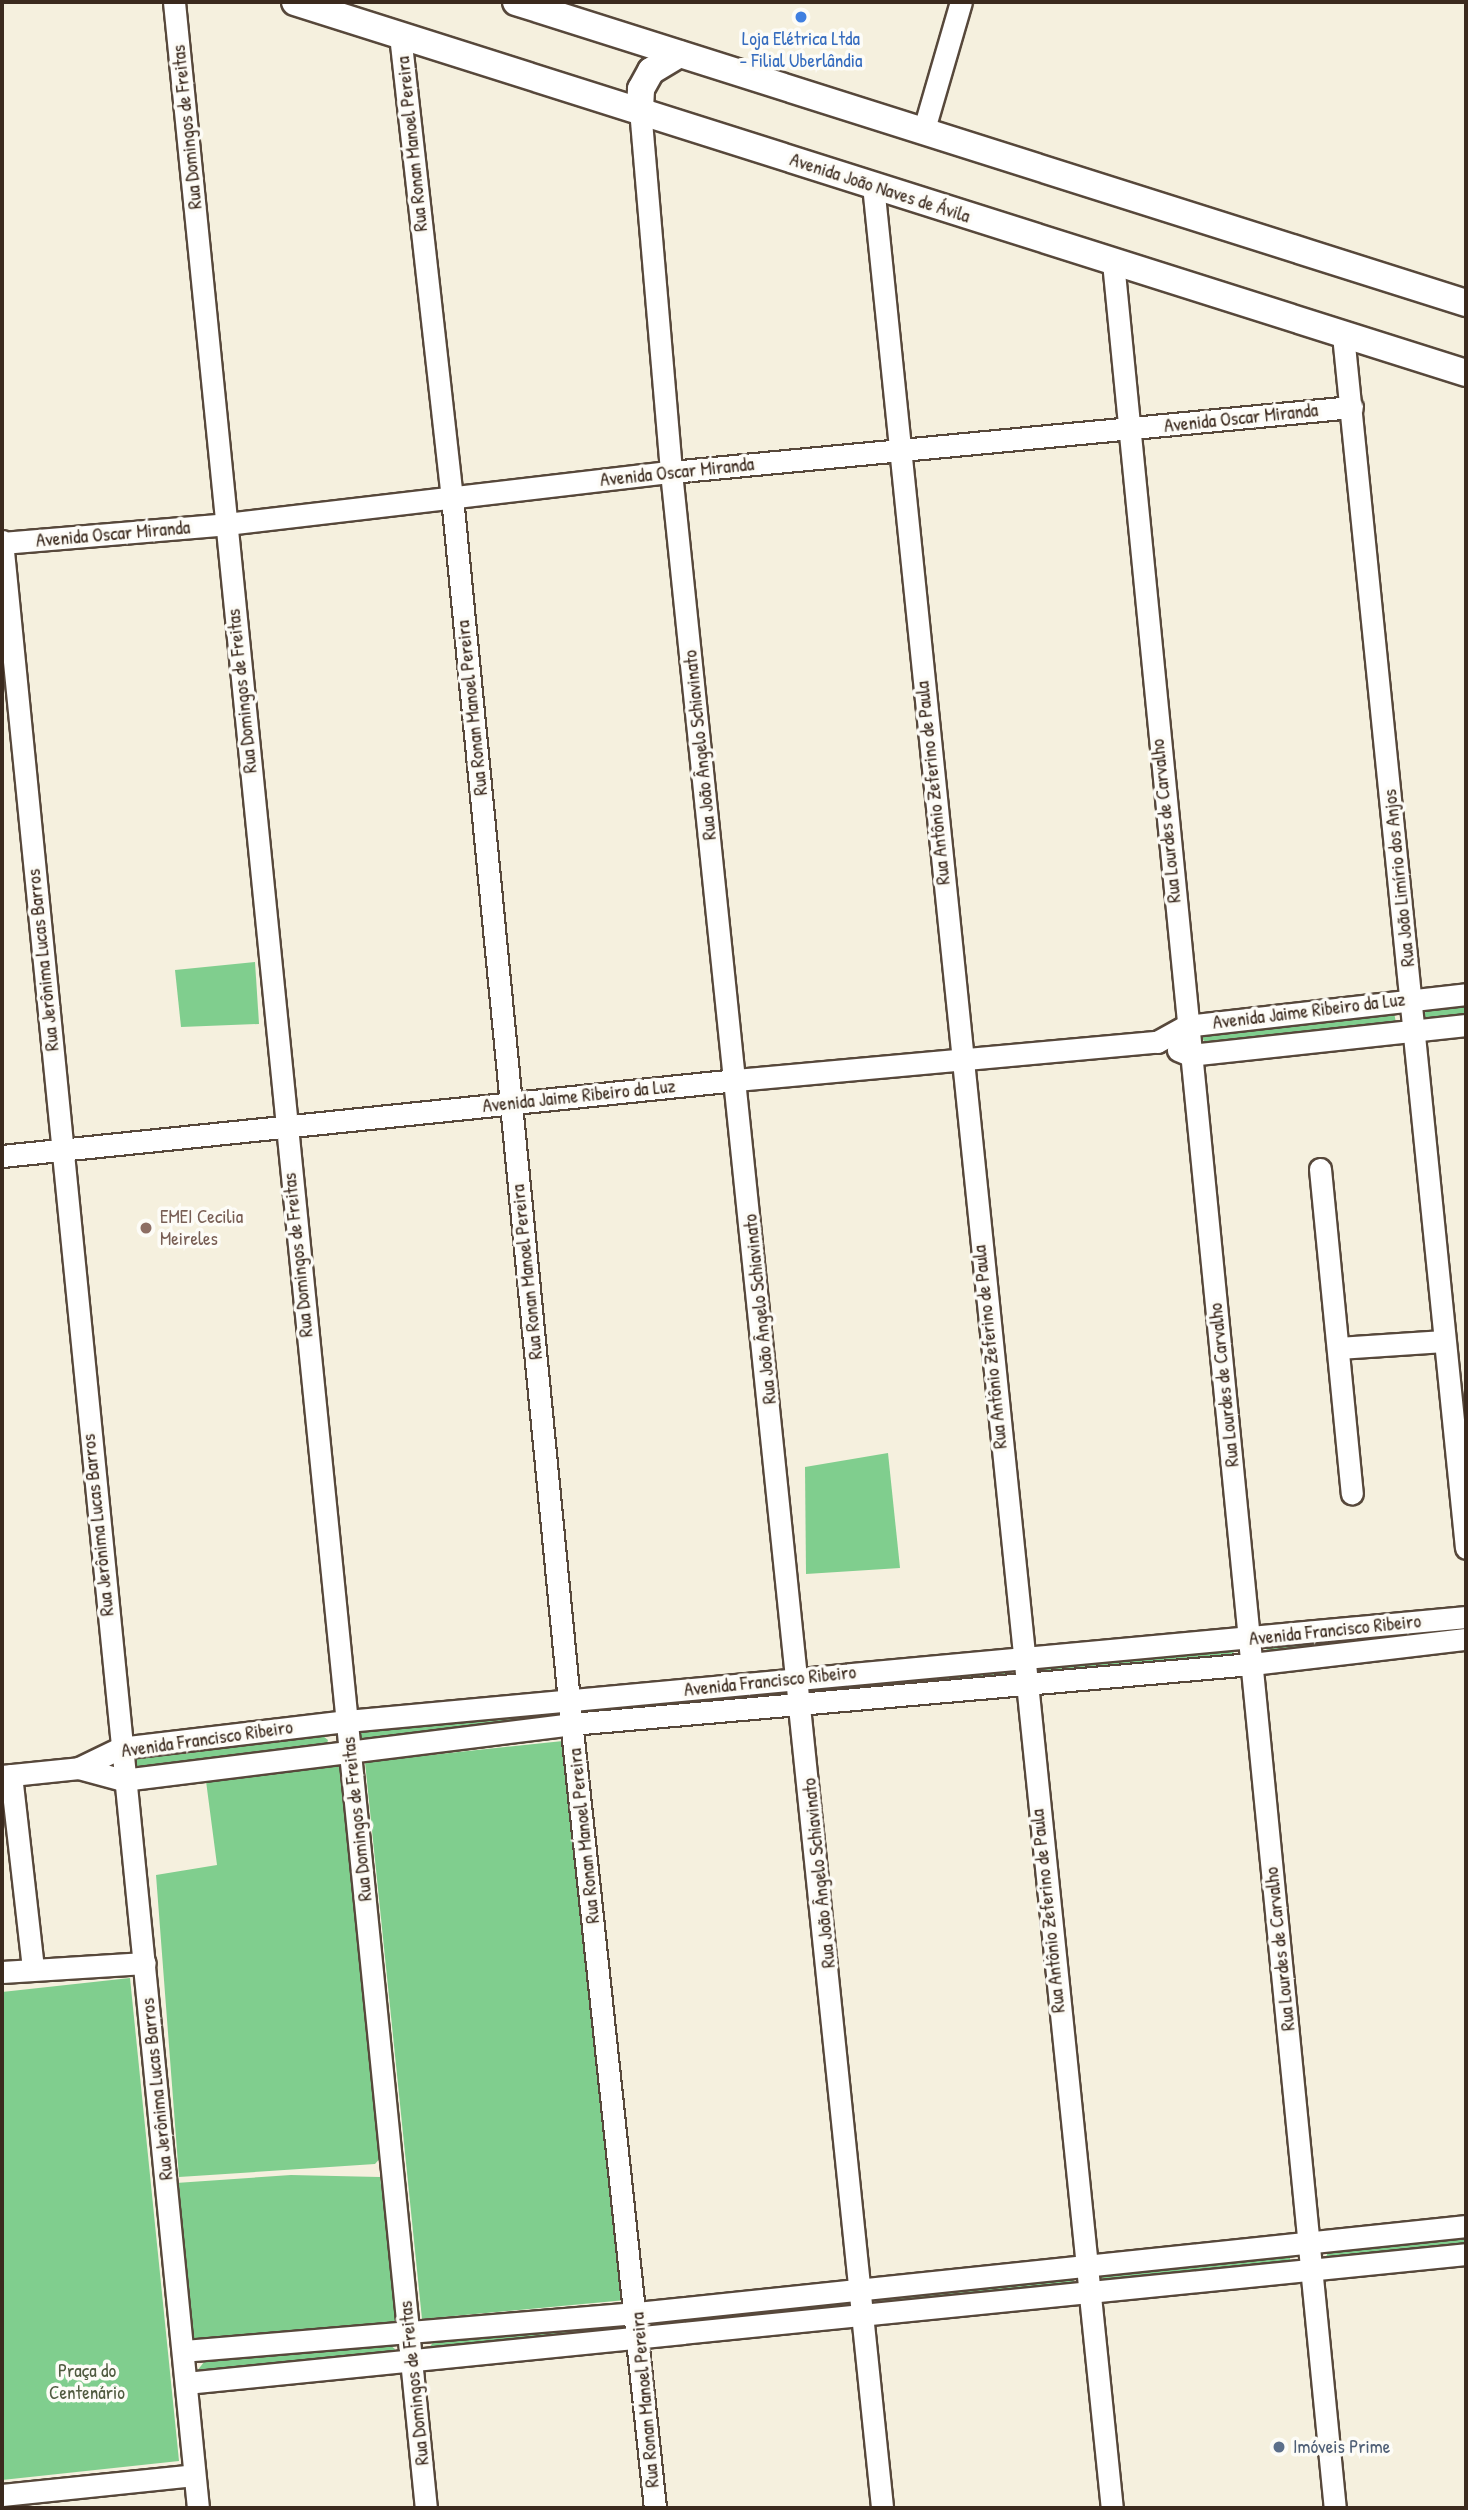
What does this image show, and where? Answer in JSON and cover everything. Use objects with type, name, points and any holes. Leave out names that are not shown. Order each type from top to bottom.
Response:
[{"type":"main road","name":"Avenida João Naves de Ávila","points":[[295,2],[640,109],[873,186],[1466,373]]},
{"type":"main road","points":[[516,2],[924,129],[1466,303]]},
{"type":"main road","points":[[640,109],[641,89],[650,71],[680,54]]},
{"type":"street","name":"Rua Domingos de Freitas","points":[[174,2],[285,1128],[426,2508]]},
{"type":"street","points":[[924,129],[961,2]]},
{"type":"street","name":"Rua Ronan Manoel Pereira","points":[[400,35],[452,498],[571,1724],[637,2313],[654,2508]]},
{"type":"street","name":"Rua João Ângelo Schiavinato","points":[[640,109],[671,472],[802,1701],[882,2508]]},
{"type":"street","name":"Rua Antônio Zeferino de Paula","points":[[873,186],[1021,1656],[1092,2294],[1112,2508]]},
{"type":"street","name":"Rua Lourdes de Carvalho","points":[[1114,262],[1127,429],[1335,2508]]},
{"type":"street","name":"Rua João Limírio dos Anjos","points":[[1343,335],[1411,999],[1411,1030],[1466,1548]]},
{"type":"street","name":"Avenida Oscar Miranda","points":[[2,542],[226,524],[671,472],[1352,407]]},
{"type":"street","name":"Rua Jerônima Lucas Barros","points":[[2,542],[123,1780],[145,1963],[198,2508]]},
{"type":"street","name":"Avenida Jaime Ribeiro da Luz","points":[[2,1156],[736,1080],[1157,1042],[1186,1026],[1466,994]]},
{"type":"street","name":"Avenida Jaime Ribeiro da Luz","points":[[1157,1042],[1190,1055],[1466,1025]]},
{"type":"street","points":[[1320,1169],[1352,1493]]},
{"type":"street","points":[[1338,1348],[1444,1342]]},
{"type":"street","name":"Avenida Francisco Ribeiro","points":[[6,1776],[79,1768],[120,1748],[347,1721],[569,1702],[1021,1656],[1466,1617]]},
{"type":"street","name":"Avenida Francisco Ribeiro","points":[[79,1768],[123,1780],[571,1724],[802,1701],[1024,1685],[1252,1664],[1466,1639]]},
{"type":"street","points":[[221,1736],[225,1767]]},
{"type":"street","points":[[6,1776],[33,1969]]},
{"type":"street","points":[[2,1972],[145,1963]]},
{"type":"street","points":[[183,2351],[637,2313],[1466,2226]]},
{"type":"street","points":[[186,2383],[412,2358],[639,2340],[1092,2294],[1311,2268],[1466,2254]]},
{"type":"street","points":[[2,2495],[194,2475]]},
{"type":"green space","points":[[255,962],[259,1024],[181,1027],[175,970]]},
{"type":"green space","points":[[1466,1003],[1466,1021],[1426,1022],[1422,1017],[1429,1007]]},
{"type":"green space","points":[[1394,1012],[1396,1023],[1209,1045],[1200,1037],[1202,1031]]},
{"type":"green space","points":[[888,1453],[900,1568],[806,1574],[805,1467]]},
{"type":"green space","points":[[1461,1627],[1464,1632],[1266,1651],[1268,1645]]},
{"type":"green space","points":[[1233,1645],[1234,1656],[1042,1675],[1038,1669],[1040,1663]]},
{"type":"green space","points":[[1008,1670],[1006,1676],[809,1694],[812,1688]]},
{"type":"green space","points":[[781,1689],[783,1701],[586,1713],[589,1708]]},
{"type":"green space","points":[[548,1711],[552,1717],[358,1744],[356,1732]]},
{"type":"green space","points":[[319,1733],[328,1740],[326,1747],[134,1768],[132,1757]]},
{"type":"green space","points":[[563,1741],[626,2300],[422,2319],[365,1762]]},
{"type":"green space","points":[[343,1763],[382,2156],[375,2164],[179,2177],[156,1875],[217,1865],[206,1781]]},
{"type":"green space","name":"Praça do Centenário","points":[[130,1978],[179,2461],[2,2480],[2,1992]]},
{"type":"green space","points":[[291,2175],[380,2177],[400,2324],[193,2340],[176,2183]]},
{"type":"green space","points":[[1466,2233],[1466,2250],[1325,2258],[1331,2248]]},
{"type":"green space","points":[[1289,2252],[1291,2264],[1099,2285],[1097,2274]]},
{"type":"green space","points":[[1073,2276],[1075,2288],[879,2304],[886,2294]]},
{"type":"green space","points":[[843,2301],[847,2307],[649,2328],[656,2319]]},
{"type":"green space","points":[[623,2322],[625,2333],[428,2349],[435,2340]]},
{"type":"green space","points":[[386,2342],[395,2349],[393,2356],[197,2371],[204,2362]]},
{"type":"place","name":"Loja Elétrica Ltda - Filial Uberlândia","points":[[801,17]]},
{"type":"place","name":"EMEI Cecilia Meireles","points":[[146,1228]]},
{"type":"place","name":"Imóveis Prime","points":[[1279,2447]]}]
